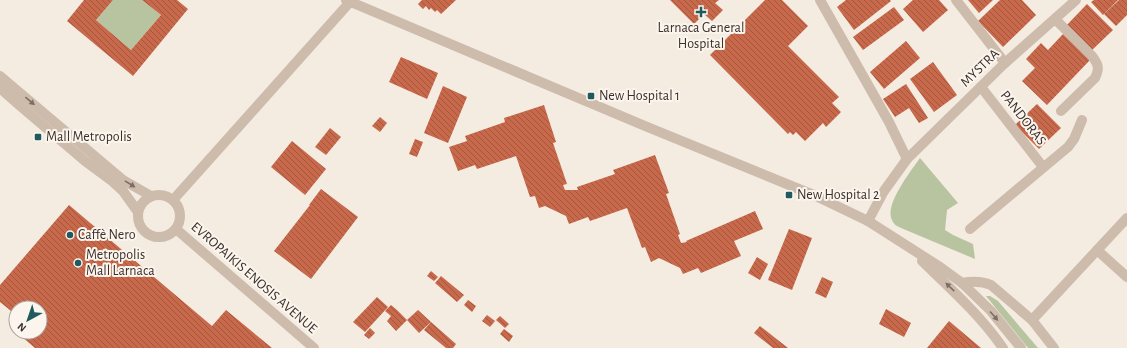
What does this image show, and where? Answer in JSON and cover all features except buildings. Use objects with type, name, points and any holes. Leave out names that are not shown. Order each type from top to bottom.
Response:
[{"type":"street","points":[[820,0],[889,122],[907,159]]},
{"type":"street","points":[[956,0],[1005,63]]},
{"type":"street","name":"MYSTRA","points":[[868,221],[884,191],[907,159],[1005,63],[1076,0]]},
{"type":"street","points":[[138,212],[141,205],[151,196],[167,196],[173,200],[348,1],[816,196],[868,221],[940,267],[962,283],[991,311],[1021,348]]},
{"type":"street","points":[[1055,19],[1092,56],[1096,62],[1098,72],[1095,78],[1061,111]]},
{"type":"street","points":[[0,76],[123,180],[151,196]]},
{"type":"street","name":"PANDORAS","points":[[981,87],[1043,167]]},
{"type":"street","name":"EVROPAIKIS ENOSIS AVENUE","points":[[0,88],[85,161],[123,191],[138,212],[140,226],[151,236],[164,237],[176,229],[179,224],[180,211],[178,205],[173,200]]},
{"type":"street","name":"PANDORAS","points":[[970,229],[1068,147],[1074,139],[1082,120]]},
{"type":"street","points":[[1032,320],[1127,218]]},
{"type":"street","name":"EVROPAIKIS ENOSIS AVENUE","points":[[176,229],[314,348]]},
{"type":"street","points":[[910,248],[980,318],[1003,348]]},
{"type":"street","points":[[1097,250],[1127,277]]},
{"type":"street","points":[[962,283],[973,282],[991,285],[1032,320],[1054,348]]},
{"type":"street","points":[[976,296],[983,288],[991,285]]},
{"type":"green space","points":[[113,0],[142,0],[161,15],[131,50],[96,20]]},
{"type":"green space","points":[[920,158],[958,203],[947,210],[945,230],[973,244],[975,259],[901,228],[893,222],[891,214],[895,197],[905,179]]},
{"type":"green space","points":[[986,296],[990,296],[998,301],[1038,348],[1028,348]]},
{"type":"place","name":"Larnaca General Hospital","points":[[701,12]]},
{"type":"place","name":"New Hospital 1","points":[[591,96]]},
{"type":"place","name":"Mall Metropolis","points":[[38,137]]},
{"type":"place","name":"New Hospital 2","points":[[789,195]]},
{"type":"place","name":"Caffè Nero","points":[[70,235]]},
{"type":"place","name":"Metropolis Mall Larnaca","points":[[78,263]]}]
